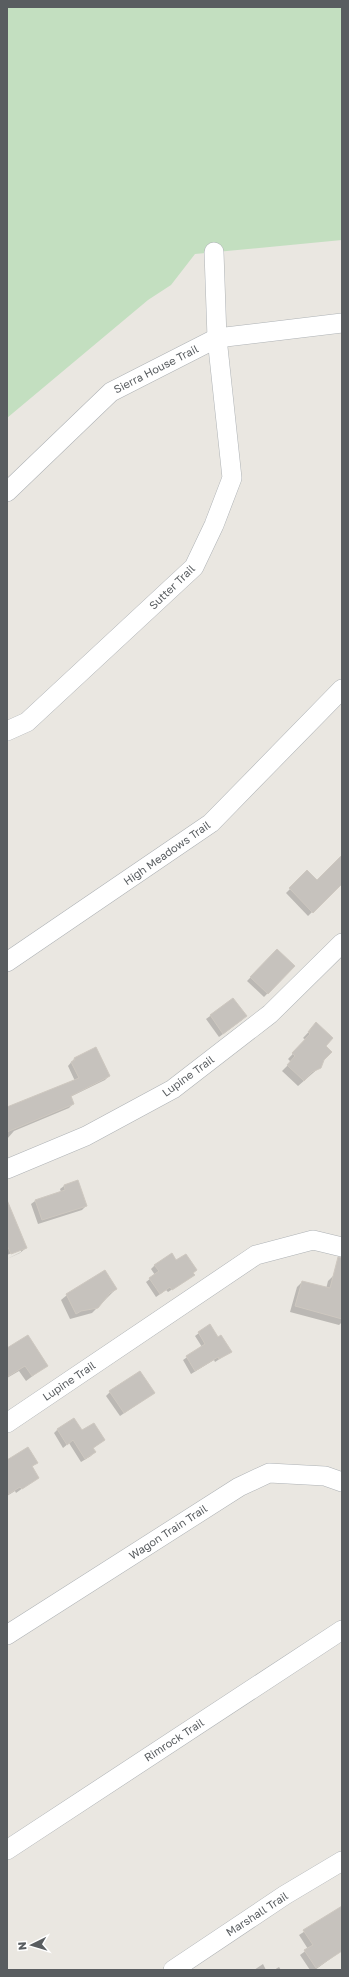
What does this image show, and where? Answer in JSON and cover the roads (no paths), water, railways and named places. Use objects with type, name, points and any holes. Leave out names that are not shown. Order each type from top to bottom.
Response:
[{"type":"street","name":"Sutter Trail","points":[[7,731],[27,722],[194,568],[214,525],[232,478],[217,338],[214,252]]},
{"type":"street","name":"Sierra House Trail","points":[[7,492],[111,392],[217,338],[342,323]]},
{"type":"street","name":"High Meadows Trail","points":[[7,962],[211,823],[342,689]]},
{"type":"street","name":"Lupine Trail","points":[[7,1169],[86,1136],[173,1089],[270,1014],[342,943]]},
{"type":"street","name":"Lupine Trail","points":[[7,1423],[256,1255],[314,1240],[342,1246]]},
{"type":"street","name":"Wagon Train Trail","points":[[7,1635],[238,1487],[269,1473],[325,1476],[342,1482]]},
{"type":"street","name":"Rimrock Trail","points":[[7,1850],[342,1630]]},
{"type":"street","name":"Marshall Trail","points":[[173,1970],[285,1895],[342,1861]]}]
